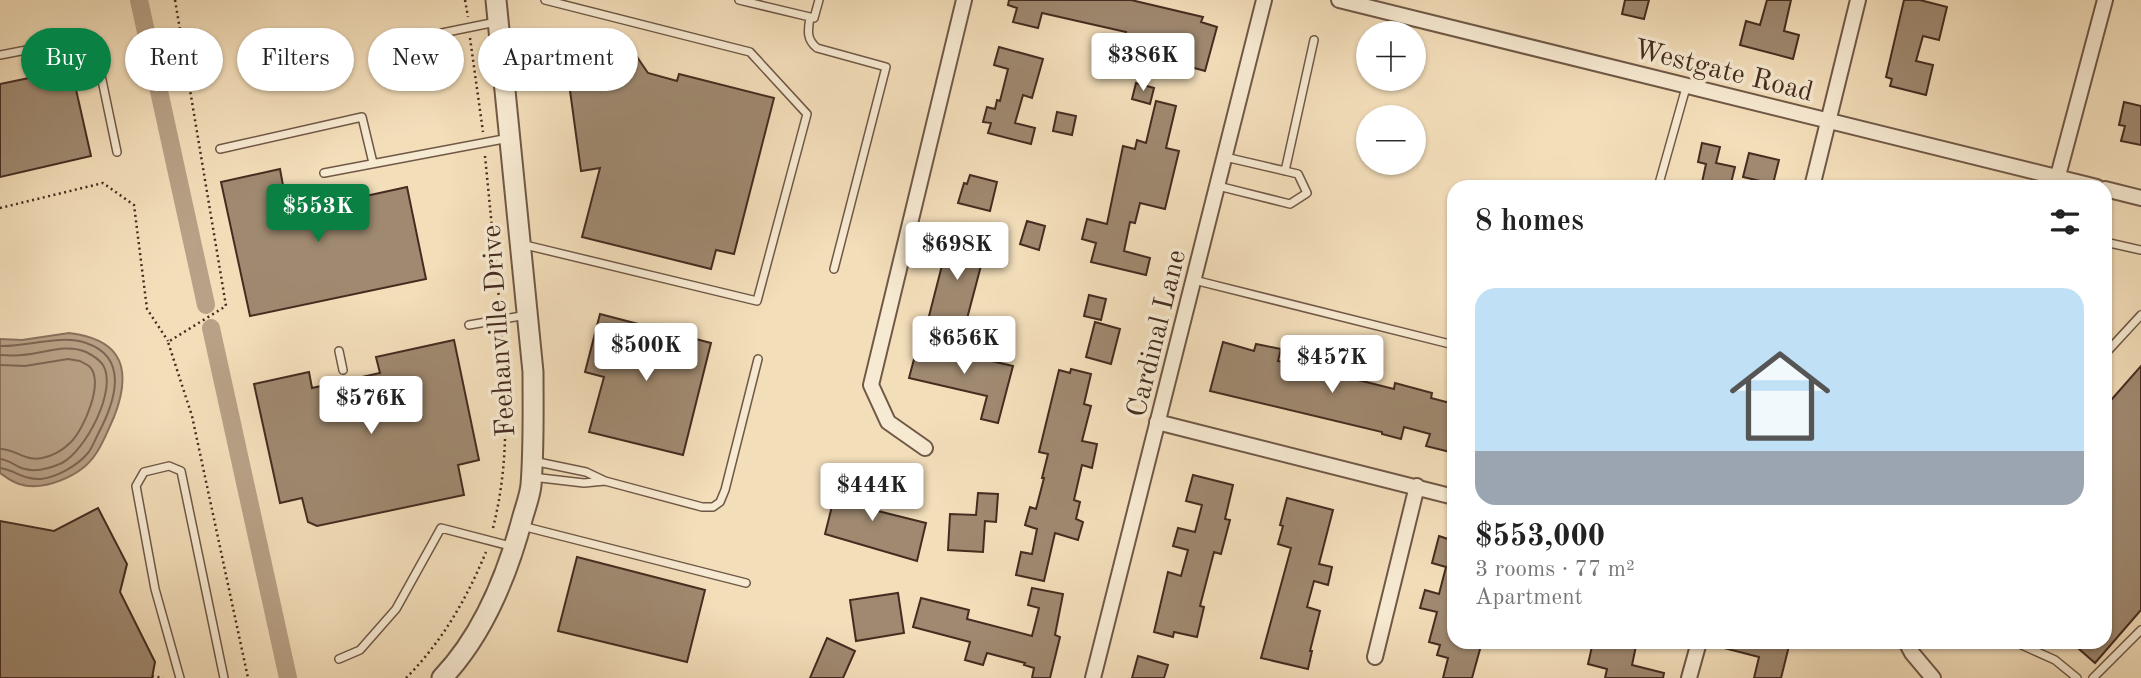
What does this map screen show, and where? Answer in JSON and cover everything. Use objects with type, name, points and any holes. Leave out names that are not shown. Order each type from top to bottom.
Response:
[{"type":"street","name":"Feehanville Drive","points":[[442,678],[454,665],[486,615],[516,547],[531,488],[533,372],[496,0]]},
{"type":"street","points":[[925,448],[888,422],[871,385],[964,0]]},
{"type":"street","name":"Cardinal Lane","points":[[1093,678],[1264,0]]},
{"type":"street","name":"Westgate Road","points":[[1339,0],[1687,84],[2050,180]]},
{"type":"street","points":[[1814,180],[1858,0]]},
{"type":"street","points":[[2058,180],[2105,0]]},
{"type":"street","points":[[2112,191],[2141,198]]},
{"type":"street","points":[[1157,422],[1447,495]]},
{"type":"street","points":[[1374,657],[1418,486]]},
{"type":"street","points":[[1689,678],[1697,649]]},
{"type":"street","points":[[1910,649],[1933,678]]},
{"type":"lane","points":[[520,244],[757,301],[807,114],[750,52],[545,0]]},
{"type":"lane","points":[[739,0],[814,19],[819,0]]},
{"type":"lane","points":[[810,17],[808,36],[817,48],[886,67],[834,269]]},
{"type":"lane","points":[[464,28],[498,21]]},
{"type":"lane","points":[[0,55],[93,37],[117,152]]},
{"type":"lane","points":[[1285,171],[1314,40]]},
{"type":"lane","points":[[1660,180],[1687,84]]},
{"type":"lane","points":[[220,149],[362,117],[373,163]]},
{"type":"lane","points":[[324,173],[510,138]]},
{"type":"lane","points":[[1217,186],[1290,204],[1307,193],[1298,174],[1224,157]]},
{"type":"lane","points":[[2112,244],[2141,250]]},
{"type":"lane","points":[[1193,279],[1447,343]]},
{"type":"lane","points":[[469,325],[527,315]]},
{"type":"lane","points":[[2112,346],[2141,315]]},
{"type":"lane","points":[[339,351],[343,370]]},
{"type":"lane","points":[[532,469],[586,472],[605,481],[713,508],[720,502],[758,359]]},
{"type":"lane","points":[[180,678],[155,589],[136,486],[144,472],[169,466],[181,471],[224,678]]},
{"type":"lane","points":[[532,469],[584,483],[605,481]]},
{"type":"lane","points":[[521,526],[746,583]]},
{"type":"lane","points":[[339,659],[360,650],[396,609],[441,528],[516,547]]},
{"type":"lane","points":[[2093,678],[2141,630]]},
{"type":"lane","points":[[2031,649],[2055,660],[2077,678]]},
{"type":"path","points":[[168,342],[226,306],[175,0]]},
{"type":"path","points":[[406,678],[428,655],[451,622],[478,571],[490,541],[502,487],[507,434],[500,318],[484,142],[465,0]]},
{"type":"path","points":[[0,208],[103,183],[134,205],[147,309],[168,342],[192,416],[248,678]]},
{"type":"path","points":[[152,676],[163,678]]},
{"type":"water","points":[[69,333],[101,342],[116,355],[122,370],[117,410],[98,451],[81,470],[50,484],[19,484],[0,473],[0,339],[22,340]]},
{"type":"building","points":[[1009,0],[1131,0],[1203,17],[1201,22],[1217,27],[1205,71],[1180,64],[1182,54],[1151,46],[1149,54],[1122,48],[1126,32],[1042,13],[1038,28],[1013,22],[1017,8],[1008,5]]},
{"type":"building","points":[[1625,0],[1649,0],[1644,19],[1622,14]]},
{"type":"building","points":[[1767,0],[1791,0],[1784,31],[1799,35],[1793,59],[1740,45],[1746,21],[1760,25]]},
{"type":"building","points":[[1904,0],[1920,0],[1947,7],[1939,40],[1923,36],[1916,61],[1933,65],[1926,95],[1890,86],[1892,79],[1886,77]]},
{"type":"building","points":[[999,47],[1043,59],[1032,98],[1023,95],[1015,123],[1035,128],[1031,144],[988,133],[991,123],[983,122],[987,107],[995,109],[997,100],[1000,101],[1008,69],[994,65]]},
{"type":"building","points":[[638,58],[648,73],[677,81],[679,74],[774,98],[734,254],[716,250],[711,269],[582,237],[600,168],[581,171],[570,91],[638,91]]},
{"type":"building","points":[[21,80],[21,91],[76,91],[91,156],[0,177],[0,84]]},
{"type":"building","points":[[1136,83],[1154,88],[1150,104],[1132,99]]},
{"type":"building","points":[[1156,101],[1176,106],[1166,148],[1179,151],[1165,209],[1140,203],[1135,223],[1130,222],[1124,251],[1150,258],[1146,275],[1091,262],[1096,243],[1082,239],[1087,219],[1107,224],[1123,146],[1135,149],[1137,140],[1146,143]]},
{"type":"building","points":[[2124,102],[2141,106],[2141,145],[2121,141],[2125,126],[2119,125]]},
{"type":"building","points":[[1057,112],[1076,116],[1072,135],[1053,131]]},
{"type":"building","points":[[1702,143],[1720,147],[1716,163],[1735,167],[1732,180],[1703,180],[1706,164],[1698,162]]},
{"type":"building","points":[[1749,153],[1779,160],[1774,180],[1743,177]]},
{"type":"building","points":[[280,169],[284,191],[311,208],[407,187],[426,279],[250,316],[221,182]]},
{"type":"building","points":[[970,175],[997,182],[990,211],[958,203],[964,183],[967,184]]},
{"type":"building","points":[[1027,221],[1045,226],[1039,250],[1020,244]]},
{"type":"building","points":[[950,234],[987,243],[964,330],[928,320]]},
{"type":"building","points":[[1089,295],[1106,299],[1101,320],[1084,316]]},
{"type":"building","points":[[600,314],[711,343],[683,455],[589,432],[604,377],[585,372]]},
{"type":"building","points":[[1095,322],[1120,329],[1111,364],[1086,357]]},
{"type":"building","points":[[454,340],[479,460],[458,465],[464,495],[317,526],[308,522],[302,498],[280,503],[254,384],[309,372],[312,388],[380,373],[376,357]]},
{"type":"building","points":[[1223,342],[1254,351],[1256,344],[1281,349],[1278,361],[1302,366],[1303,364],[1394,389],[1395,383],[1432,393],[1431,398],[1447,402],[1447,451],[1426,446],[1430,434],[1404,427],[1401,439],[1382,432],[1210,391]]},
{"type":"building","points":[[918,344],[1013,366],[998,423],[981,419],[987,396],[909,378]]},
{"type":"building","points":[[2141,366],[2141,610],[2112,643],[2112,399]]},
{"type":"building","points":[[1071,369],[1091,374],[1084,404],[1091,406],[1082,441],[1097,444],[1092,468],[1082,465],[1074,500],[1080,502],[1076,519],[1083,522],[1078,540],[1055,533],[1044,581],[1016,575],[1021,552],[1032,554],[1037,529],[1025,525],[1030,507],[1036,509],[1044,478],[1048,454],[1039,452],[1059,370],[1070,373]]},
{"type":"building","points":[[841,470],[861,475],[855,499],[872,504],[870,509],[926,523],[917,561],[825,534]]},
{"type":"building","points":[[1193,475],[1233,485],[1225,519],[1230,520],[1221,554],[1214,552],[1200,606],[1204,607],[1197,637],[1174,632],[1173,637],[1154,632],[1168,572],[1181,576],[1188,550],[1173,546],[1178,528],[1195,532],[1202,505],[1186,501]]},
{"type":"building","points":[[978,493],[998,494],[996,522],[985,521],[983,552],[948,550],[950,514],[976,515]]},
{"type":"building","points":[[1287,498],[1333,510],[1319,564],[1332,567],[1328,585],[1314,581],[1307,607],[1320,611],[1308,669],[1261,658],[1291,548],[1278,544]]},
{"type":"building","points":[[98,508],[127,564],[120,592],[155,662],[152,678],[0,678],[0,521],[54,531]]},
{"type":"building","points":[[1439,536],[1447,539],[1447,649],[1480,649],[1472,678],[1443,678],[1448,658],[1437,655],[1440,645],[1429,642],[1437,612],[1420,608],[1425,590],[1439,594],[1446,567],[1432,563]]},
{"type":"building","points":[[577,557],[705,590],[687,662],[558,631]]},
{"type":"building","points":[[1032,588],[1063,594],[1055,635],[1060,637],[1050,678],[1032,678],[1034,668],[1024,665],[1025,663],[987,653],[983,665],[965,660],[970,642],[913,627],[921,598],[969,610],[967,619],[1032,636],[1039,608],[1028,605]]},
{"type":"building","points":[[898,593],[904,633],[856,641],[850,600]]},
{"type":"building","points":[[827,638],[855,651],[843,678],[810,678]]},
{"type":"building","points":[[1591,649],[1635,649],[1632,665],[1664,673],[1663,678],[1605,678],[1607,669],[1588,664]]},
{"type":"building","points":[[1728,649],[1788,649],[1781,678],[1754,678],[1759,657]]},
{"type":"building","points":[[2079,649],[2107,649],[2095,663]]},
{"type":"building","points":[[1138,656],[1168,665],[1164,678],[1132,678]]},
{"type":"waterway","points":[[139,0],[206,305]]},
{"type":"waterway","points":[[211,328],[288,678]]}]
